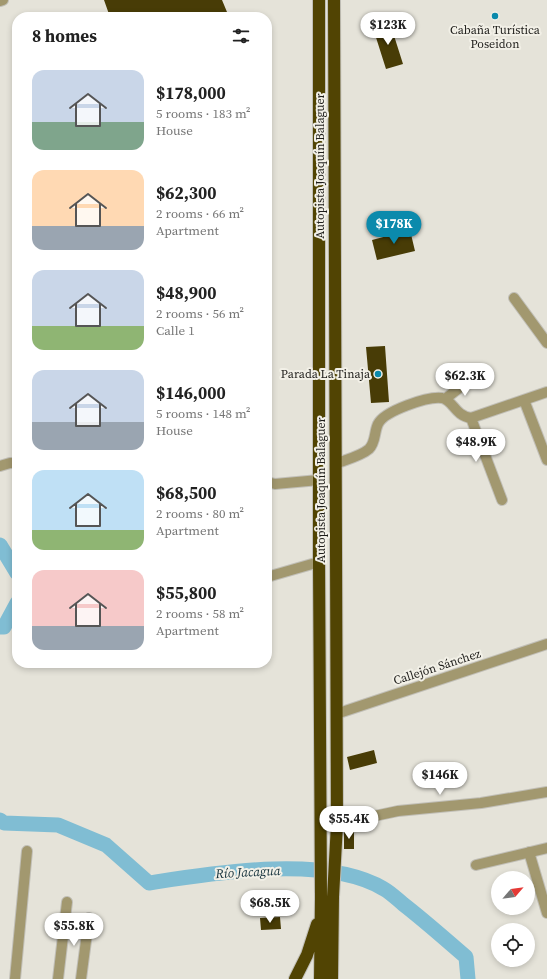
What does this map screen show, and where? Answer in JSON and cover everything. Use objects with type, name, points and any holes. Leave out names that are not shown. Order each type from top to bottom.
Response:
[{"type":"highway","name":"Autopista Joaquín Balaguer","points":[[319,0],[318,562],[320,851],[327,897],[332,979]]},
{"type":"highway","name":"Autopista Joaquín Balaguer","points":[[320,979],[321,912],[327,897],[336,848],[337,824],[334,0]]},
{"type":"highway","points":[[295,979],[307,955],[321,912]]},
{"type":"street","points":[[514,298],[547,343]]},
{"type":"street","points":[[445,399],[458,389],[462,378]]},
{"type":"street","points":[[335,464],[369,449],[374,443],[378,424],[386,415],[396,409],[431,398],[445,399],[462,416],[471,418],[547,392]]},
{"type":"street","points":[[524,400],[547,460]]},
{"type":"street","points":[[471,418],[502,500]]},
{"type":"street","points":[[0,466],[12,463]]},
{"type":"street","points":[[272,483],[319,480]]},
{"type":"street","points":[[272,576],[318,562]]},
{"type":"street","name":"Callejón Sánchez","points":[[336,714],[547,644]]},
{"type":"street","points":[[337,824],[398,811],[481,803],[547,792]]},
{"type":"street","points":[[476,865],[547,848]]},
{"type":"street","points":[[15,979],[27,851]]},
{"type":"street","points":[[529,852],[547,913]]},
{"type":"street","points":[[58,979],[67,902]]},
{"type":"street","points":[[81,979],[89,918]]},
{"type":"building","points":[[104,0],[222,0],[227,12],[108,12]]},
{"type":"building","points":[[390,23],[403,64],[386,69],[373,28]]},
{"type":"building","points":[[410,230],[415,251],[377,260],[372,240]]},
{"type":"building","name":"Parada La Tinaja","points":[[385,346],[389,402],[371,403],[366,347]]},
{"type":"building","points":[[374,750],[377,763],[350,770],[347,757]]},
{"type":"building","points":[[344,831],[354,831],[354,849],[344,849]]},
{"type":"building","points":[[280,917],[281,929],[261,930],[260,918]]},
{"type":"waterway","name":"Río Jacagua","points":[[0,545],[12,565]]},
{"type":"waterway","name":"Río Jacagua","points":[[0,627],[4,627],[12,612]]},
{"type":"waterway","name":"Río Jacagua","points":[[0,820],[4,823],[58,825],[106,845],[149,883],[237,871],[269,869],[301,869],[332,872],[360,878],[389,892],[466,957],[468,979]]},
{"type":"place","name":"Cabaña Turística Poseidon","points":[[495,16]]},
{"type":"place","name":"Parada La Tinaja","points":[[378,374]]}]
